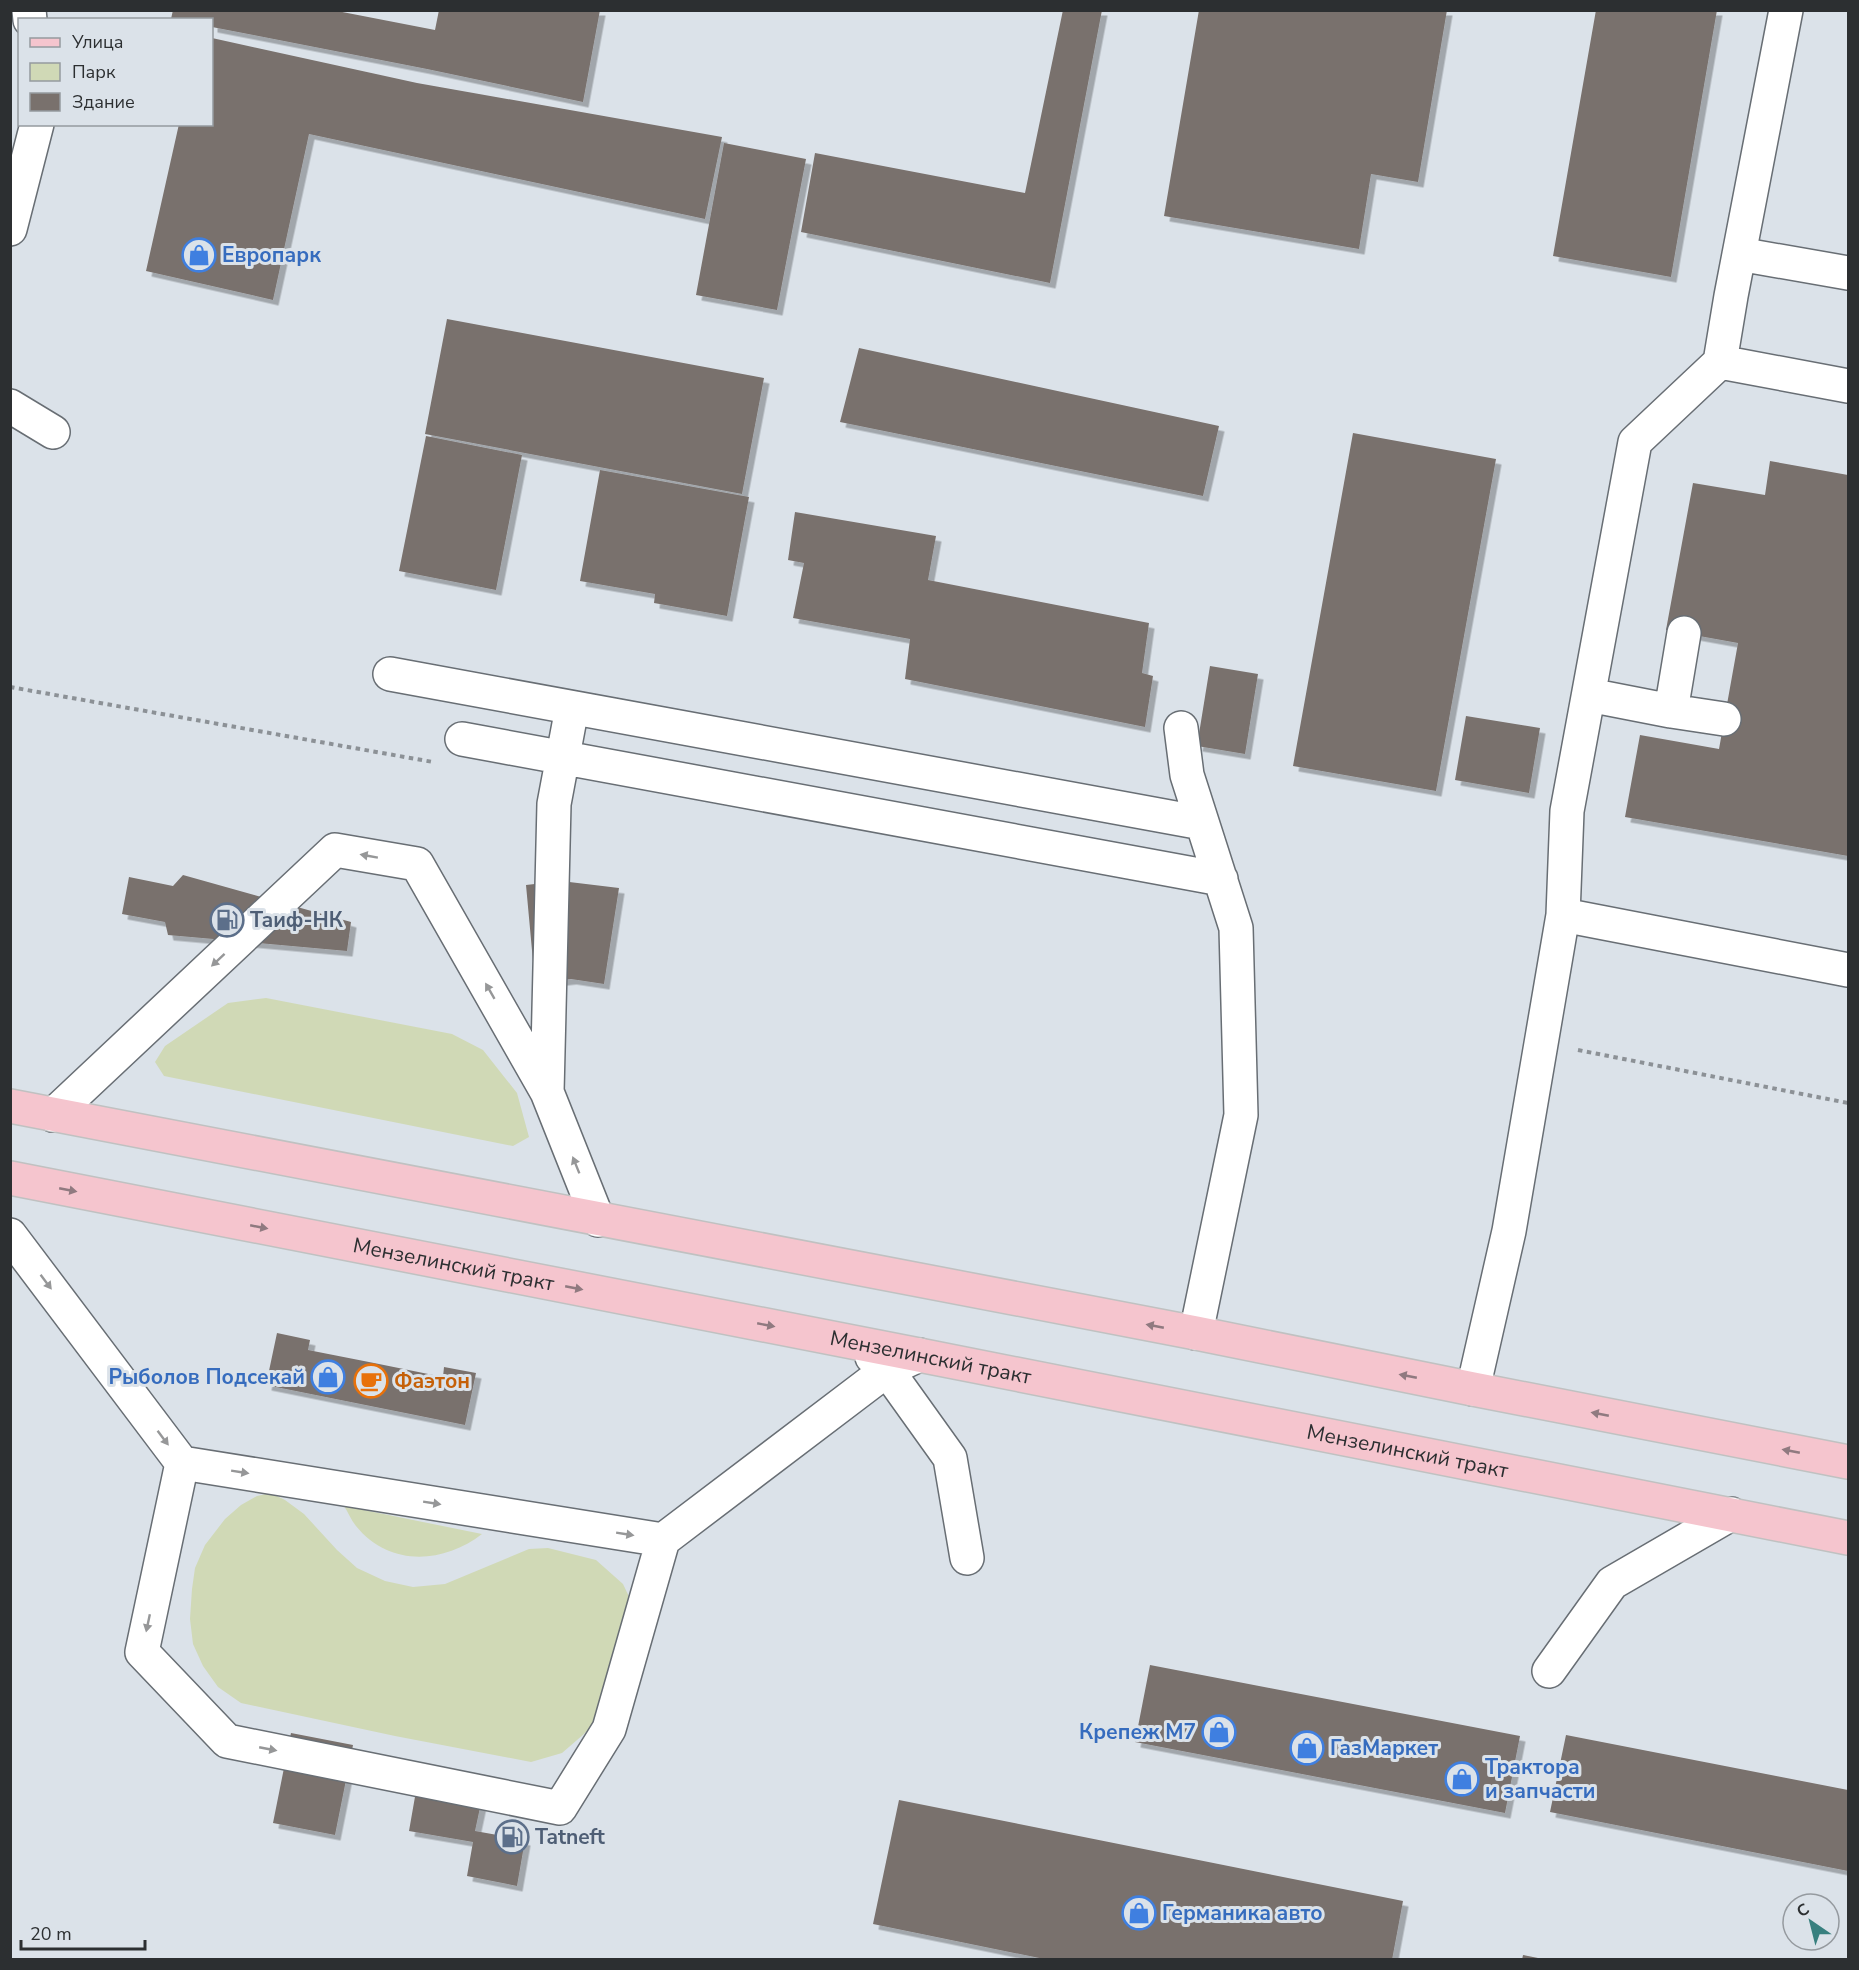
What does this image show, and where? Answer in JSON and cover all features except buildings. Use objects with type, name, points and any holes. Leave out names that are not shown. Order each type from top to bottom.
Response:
[{"type":"main road","points":[[10,1107],[1196,1333],[1848,1462]]},
{"type":"main road","name":"Мензелинский тракт","points":[[10,1178],[919,1354],[1848,1538]]},
{"type":"lane","points":[[1473,1389],[1509,1231],[1563,915],[1567,811],[1635,442],[1720,362],[1786,10]]},
{"type":"lane","points":[[10,229],[36,126]]},
{"type":"lane","points":[[1739,254],[1848,273]]},
{"type":"lane","points":[[1720,362],[1848,386]]},
{"type":"lane","points":[[10,406],[53,432]]},
{"type":"lane","points":[[1671,711],[1684,633]]},
{"type":"lane","points":[[390,674],[1202,823]]},
{"type":"lane","points":[[1589,695],[1724,719]]},
{"type":"lane","points":[[547,1092],[554,804],[572,708]]},
{"type":"lane","points":[[1181,728],[1187,774],[1236,928],[1241,1115],[1196,1333]]},
{"type":"lane","points":[[462,739],[1221,879]]},
{"type":"lane","points":[[53,1115],[335,850],[417,864],[547,1092],[598,1220]]},
{"type":"lane","points":[[1563,915],[1848,970]]},
{"type":"lane","points":[[10,1235],[182,1463],[663,1540]]},
{"type":"lane","points":[[858,1343],[887,1370],[950,1458],[967,1558]]},
{"type":"lane","points":[[182,1463],[142,1652],[227,1741],[560,1808],[609,1729],[663,1540],[887,1370],[919,1354]]},
{"type":"lane","points":[[1549,1671],[1612,1583],[1731,1514]]},
{"type":"path","points":[[10,687],[441,764]]},
{"type":"path","points":[[1541,1043],[1848,1103]]},
{"type":"green space","points":[[266,998],[452,1034],[483,1050],[517,1093],[529,1137],[513,1146],[164,1076],[155,1062],[165,1046],[228,1003]]},
{"type":"green space","points":[[271,1493],[304,1514],[357,1568],[385,1581],[413,1587],[445,1584],[529,1549],[548,1548],[596,1560],[623,1584],[633,1605],[604,1711],[584,1734],[562,1753],[531,1762],[241,1703],[218,1687],[203,1666],[193,1644],[190,1619],[195,1568],[205,1545],[225,1519],[241,1505],[257,1496]]},
{"type":"green space","points":[[344,1506],[482,1534],[467,1544],[434,1555],[417,1557],[400,1554],[384,1549],[369,1539],[354,1524]]},
{"type":"place","name":"Европарк","points":[[199,255]]},
{"type":"place","name":"Таиф-НК","points":[[227,920]]},
{"type":"place","name":"Рыболов Подсекай","points":[[328,1377]]},
{"type":"place","name":"Фаэтон","points":[[371,1381]]},
{"type":"place","name":"Крепеж М7","points":[[1219,1732]]},
{"type":"place","name":"ГазМаркет","points":[[1307,1748]]},
{"type":"place","name":"Трактора и запчасти","points":[[1462,1779]]},
{"type":"place","name":"Tatneft","points":[[512,1837]]},
{"type":"place","name":"Германика авто","points":[[1139,1913]]}]
